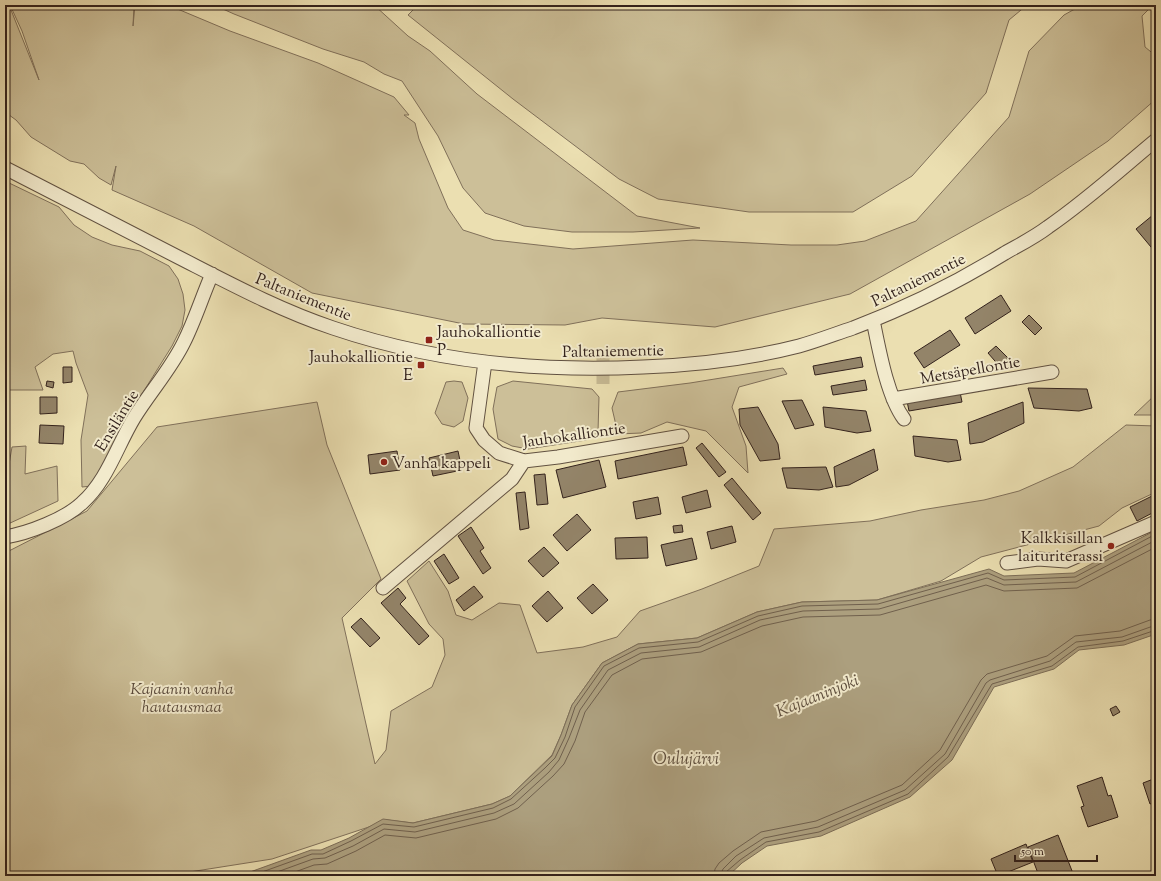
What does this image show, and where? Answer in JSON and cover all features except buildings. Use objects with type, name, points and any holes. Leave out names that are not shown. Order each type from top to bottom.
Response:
[{"type":"street","name":"Paltaniementie","points":[[5,168],[271,304],[331,328],[382,343],[434,355],[534,367],[582,369],[667,366],[719,361],[765,354],[802,345],[873,320],[966,277],[1048,228],[1156,140]]},
{"type":"street","name":"Ensiläntie","points":[[5,537],[36,528],[63,516],[82,503],[99,485],[134,418],[162,378],[184,342],[212,274]]},
{"type":"street","points":[[873,320],[883,366],[893,399],[898,412],[904,419]]},
{"type":"street","name":"Jauhokalliontie","points":[[485,362],[476,428],[484,440],[499,453],[524,461],[558,457],[682,436]]},
{"type":"street","name":"Metsäpellontie","points":[[893,399],[1052,372]]},
{"type":"street","points":[[383,588],[512,479],[524,461]]},
{"type":"street","points":[[1007,563],[1038,559],[1066,561],[1156,522]]},
{"type":"green space","points":[[5,5],[9,5],[39,80],[22,31],[10,5],[70,5],[89,9],[75,5],[134,5],[133,26],[135,5],[168,5],[230,31],[318,63],[394,97],[409,115],[404,115],[415,123],[419,139],[448,208],[463,230],[494,240],[573,249],[693,240],[791,245],[837,245],[865,241],[916,221],[1009,117],[1029,51],[1064,15],[1082,5],[1153,5],[1142,16],[1145,47],[1156,56],[1156,99],[1108,141],[1030,194],[850,294],[715,327],[602,318],[565,325],[464,324],[312,293],[194,226],[112,190],[116,166],[111,185],[99,178],[84,164],[70,161],[31,137],[16,120],[5,112]]},
{"type":"green space","points":[[214,5],[374,5],[408,36],[430,51],[477,94],[637,216],[700,228],[633,232],[572,232],[524,226],[485,213],[463,188],[438,136],[402,81],[384,74],[364,62],[323,49]]},
{"type":"green space","points":[[418,5],[1027,5],[1009,20],[986,93],[912,176],[853,212],[749,212],[658,199],[619,179],[513,99],[408,15]]},
{"type":"green space","points":[[5,181],[59,207],[74,225],[92,237],[112,245],[140,251],[169,266],[178,279],[183,294],[185,310],[182,326],[172,346],[125,421],[92,486],[82,487],[81,440],[88,395],[73,351],[53,354],[35,367],[43,390],[5,390]]},
{"type":"green space","points":[[783,368],[787,374],[739,387],[732,407],[746,446],[748,473],[706,431],[667,422],[641,433],[618,434],[612,408],[618,392],[690,383]]},
{"type":"green space","points":[[513,381],[592,389],[599,397],[598,432],[586,440],[528,449],[512,446],[498,439],[493,409],[497,387]]},
{"type":"green space","points":[[446,382],[462,382],[468,398],[463,421],[454,427],[442,424],[435,413]]},
{"type":"green space","points":[[1156,394],[1156,415],[1134,415]]},
{"type":"green space","name":"Kajaanin vanha hautausmaa","points":[[317,402],[327,445],[381,579],[342,618],[375,764],[386,750],[391,711],[432,687],[445,655],[443,639],[429,624],[407,581],[429,561],[448,591],[456,615],[472,620],[499,603],[520,605],[537,653],[583,647],[617,637],[640,611],[702,589],[759,566],[774,529],[870,521],[921,510],[984,500],[1019,491],[1073,467],[1126,425],[1156,426],[1156,492],[1122,508],[1099,526],[981,557],[941,581],[877,600],[802,602],[757,612],[697,638],[638,644],[602,663],[572,705],[552,755],[510,796],[492,804],[413,823],[387,820],[272,859],[164,876],[5,876],[5,553],[87,511],[157,427]]},
{"type":"green space","points":[[26,446],[25,474],[57,466],[58,501],[8,524],[5,523],[5,470],[8,470],[12,447]]},
{"type":"water","name":"Oulujärvi","points":[[1156,530],[1156,634],[1124,645],[1079,650],[1054,669],[994,687],[952,760],[910,797],[821,836],[767,846],[742,863],[728,876],[239,876],[311,850],[321,850],[349,838],[383,819],[413,823],[492,804],[510,796],[552,756],[572,705],[602,663],[638,644],[697,638],[757,612],[802,602],[877,600],[989,569],[1004,576],[1074,573]]},
{"type":"tunnel","points":[[603,354],[603,384]]},
{"type":"place","name":"Jauhokalliontie P","points":[[429,340]]},
{"type":"place","name":"Jauhokalliontie E","points":[[421,365]]},
{"type":"place","name":"Vanha kappeli","points":[[384,462]]},
{"type":"place","name":"Kalkkisillan laituriterassi","points":[[1111,546]]},
{"type":"water label","name":"Kajaaninjoki","points":[[817,695]]}]
